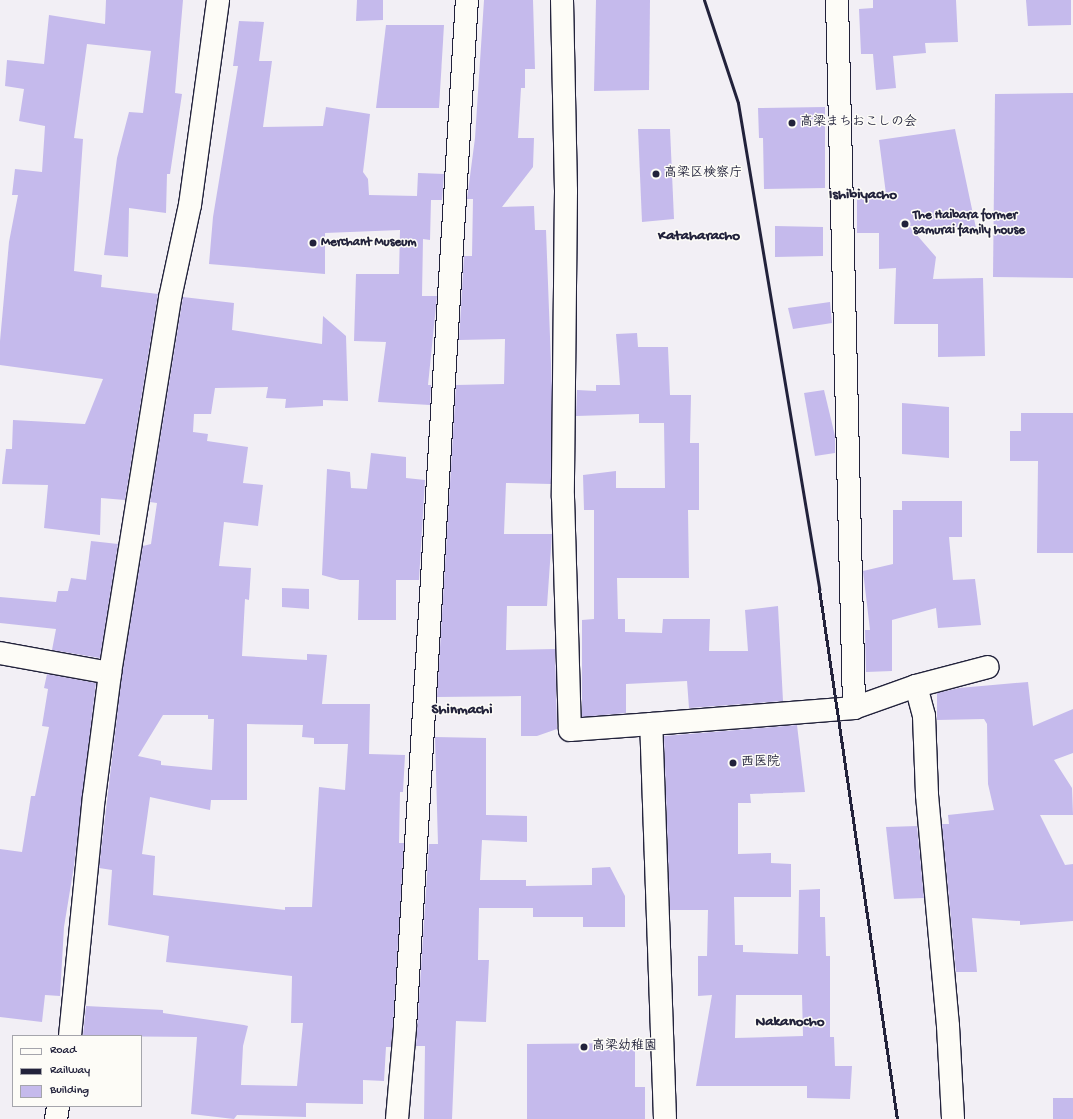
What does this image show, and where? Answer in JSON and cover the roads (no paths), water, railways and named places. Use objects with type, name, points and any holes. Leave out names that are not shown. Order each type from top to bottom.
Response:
[{"type":"street","points":[[70,1035],[94,796],[110,673],[170,298],[190,205],[218,0]]},
{"type":"street","points":[[397,1119],[405,1027],[467,0]]},
{"type":"street","points":[[562,0],[566,191],[563,497],[570,730],[854,708],[916,686],[988,667]]},
{"type":"street","points":[[837,0],[854,708]]},
{"type":"street","points":[[0,653],[110,673]]},
{"type":"street","points":[[916,686],[924,716],[927,795],[948,1026],[953,1119]]},
{"type":"street","points":[[651,724],[665,1119]]},
{"type":"street","points":[[56,1119],[58,1107]]},
{"type":"railway","points":[[704,0],[738,103],[819,589],[897,1119]]},
{"type":"place","name":"高梁まちおこしの会","points":[[792,123]]},
{"type":"place","name":"高梁区検察庁","points":[[656,174]]},
{"type":"place","name":"The Haibara former samurai family house","points":[[905,224]]},
{"type":"place","name":"Merchant Museum","points":[[313,243]]},
{"type":"place","name":"西医院","points":[[733,763]]},
{"type":"place","name":"高梁幼稚園","points":[[584,1047]]},
{"type":"district","name":"Ishibiyacho","points":[[863,196]]},
{"type":"district","name":"Kataharacho","points":[[699,237]]},
{"type":"district","name":"Shinmachi","points":[[462,711]]},
{"type":"district","name":"Nakanocho","points":[[790,1023]]}]
